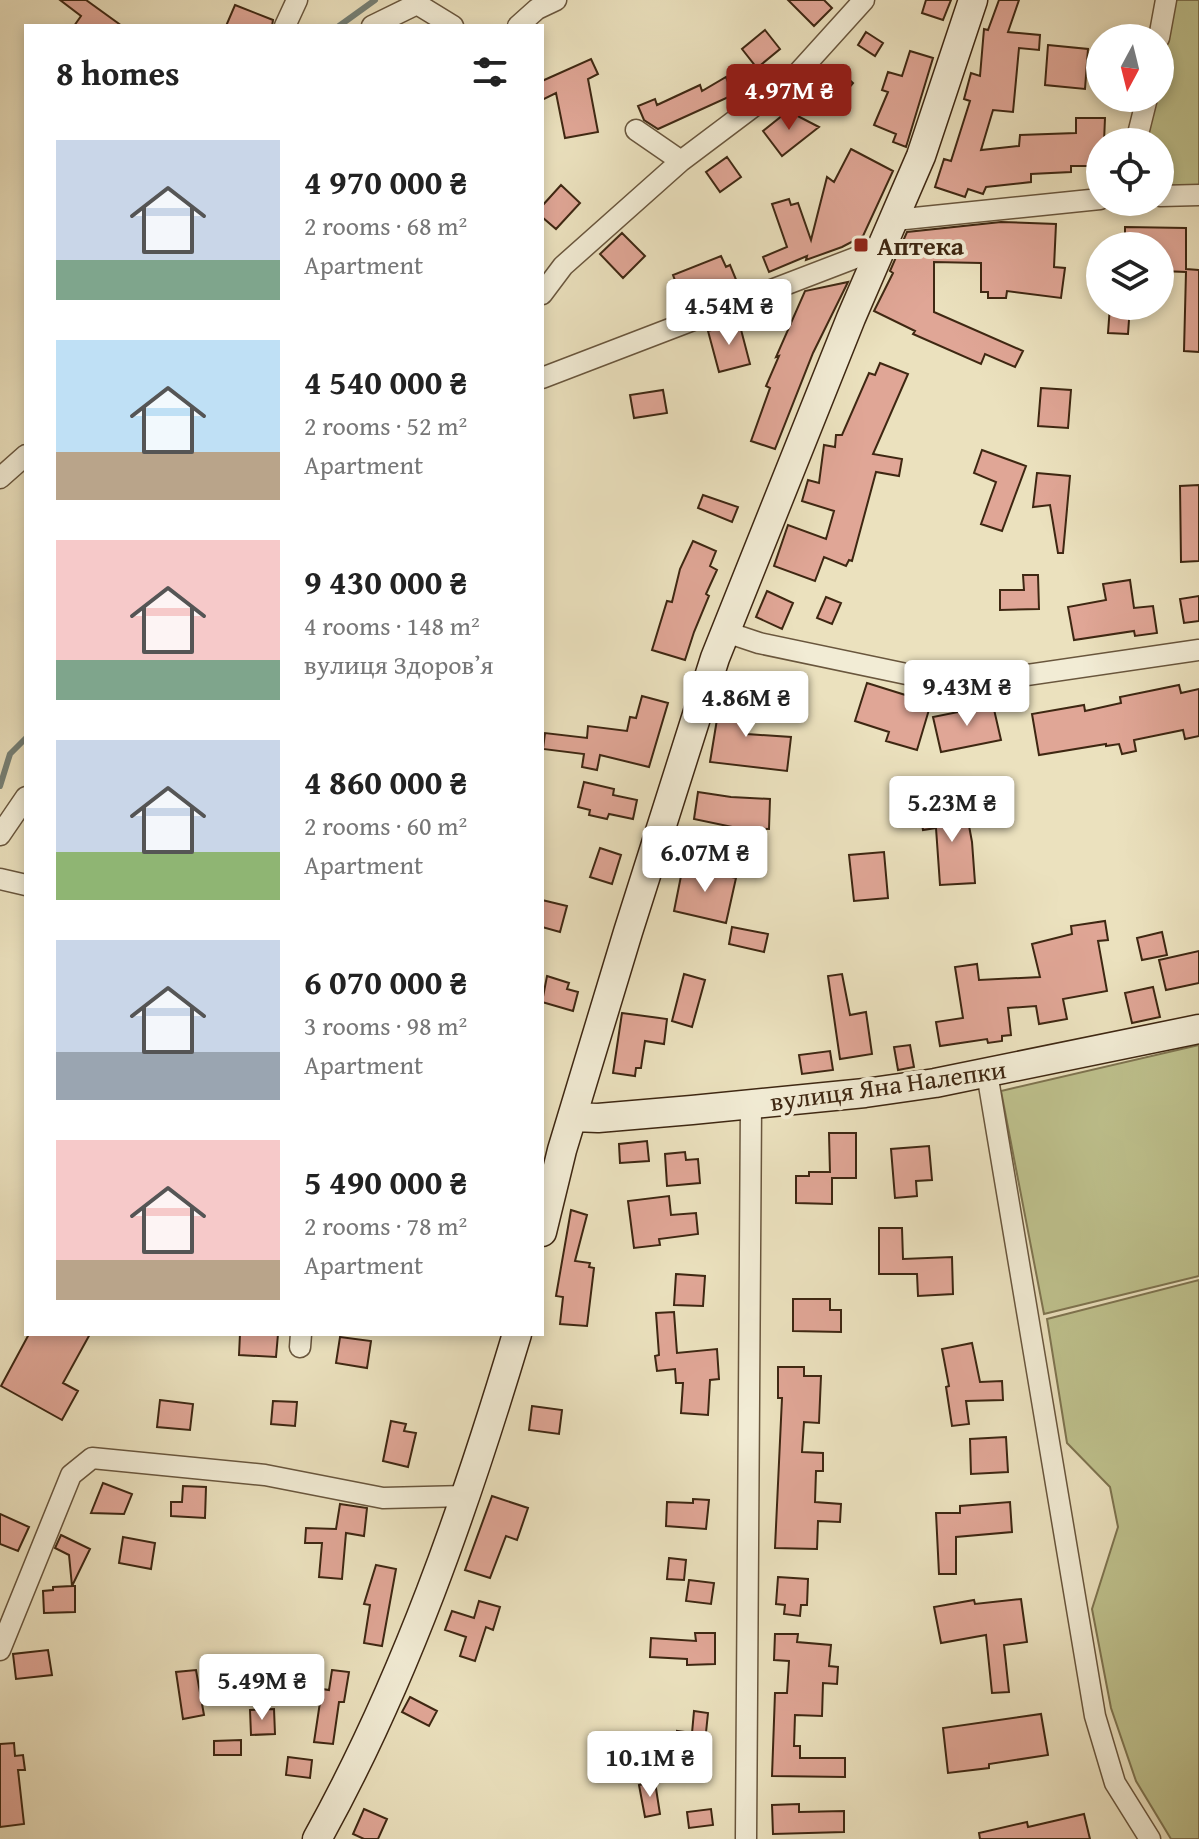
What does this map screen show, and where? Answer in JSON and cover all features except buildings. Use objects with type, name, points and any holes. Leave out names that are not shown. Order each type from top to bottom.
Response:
[{"type":"street","points":[[286,24],[297,0]]},
{"type":"street","points":[[520,24],[537,9],[556,0]]},
{"type":"street","points":[[544,291],[563,266],[681,161],[798,73],[864,0]]},
{"type":"street","points":[[544,1216],[552,1150],[573,1117],[715,658],[921,156],[973,0]]},
{"type":"street","points":[[1162,24],[1166,0]]},
{"type":"street","points":[[376,24],[417,4],[450,24]]},
{"type":"street","points":[[636,130],[681,161]]},
{"type":"street","points":[[1174,196],[1199,195]]},
{"type":"street","points":[[895,220],[1086,200]]},
{"type":"street","points":[[544,377],[881,248]]},
{"type":"street","points":[[0,478],[24,457]]},
{"type":"street","points":[[726,632],[759,643],[935,680],[992,680],[1199,650]]},
{"type":"street","points":[[0,835],[24,800]]},
{"type":"street","points":[[0,879],[24,885]]},
{"type":"street","name":"вулиця Яна Налепки","points":[[573,1117],[598,1118],[865,1093],[987,1073],[1199,1029]]},
{"type":"street","points":[[987,1073],[1095,1716],[1115,1783],[1150,1839]]},
{"type":"street","points":[[746,1839],[751,1105]]},
{"type":"street","points":[[317,1839],[400,1666],[466,1496],[516,1336]]},
{"type":"street","points":[[0,1650],[71,1475],[92,1458],[265,1475],[383,1498],[466,1496]]},
{"type":"green space","points":[[1161,0],[1199,0],[1199,187],[1174,188],[1174,128],[1135,128],[1138,112],[1174,112],[1174,24],[1161,24]]},
{"type":"green space","points":[[1199,1045],[1199,1276],[1044,1314],[1001,1091]]},
{"type":"green space","points":[[1199,1280],[1199,1839],[1171,1839],[1136,1781],[1111,1708],[1092,1609],[1118,1527],[1110,1487],[1067,1443],[1047,1319]]},
{"type":"waterway","points":[[342,24],[375,0]]},
{"type":"waterway","points":[[0,786],[10,754],[24,740]]},
{"type":"place","name":"Аптека","points":[[861,245]]}]
